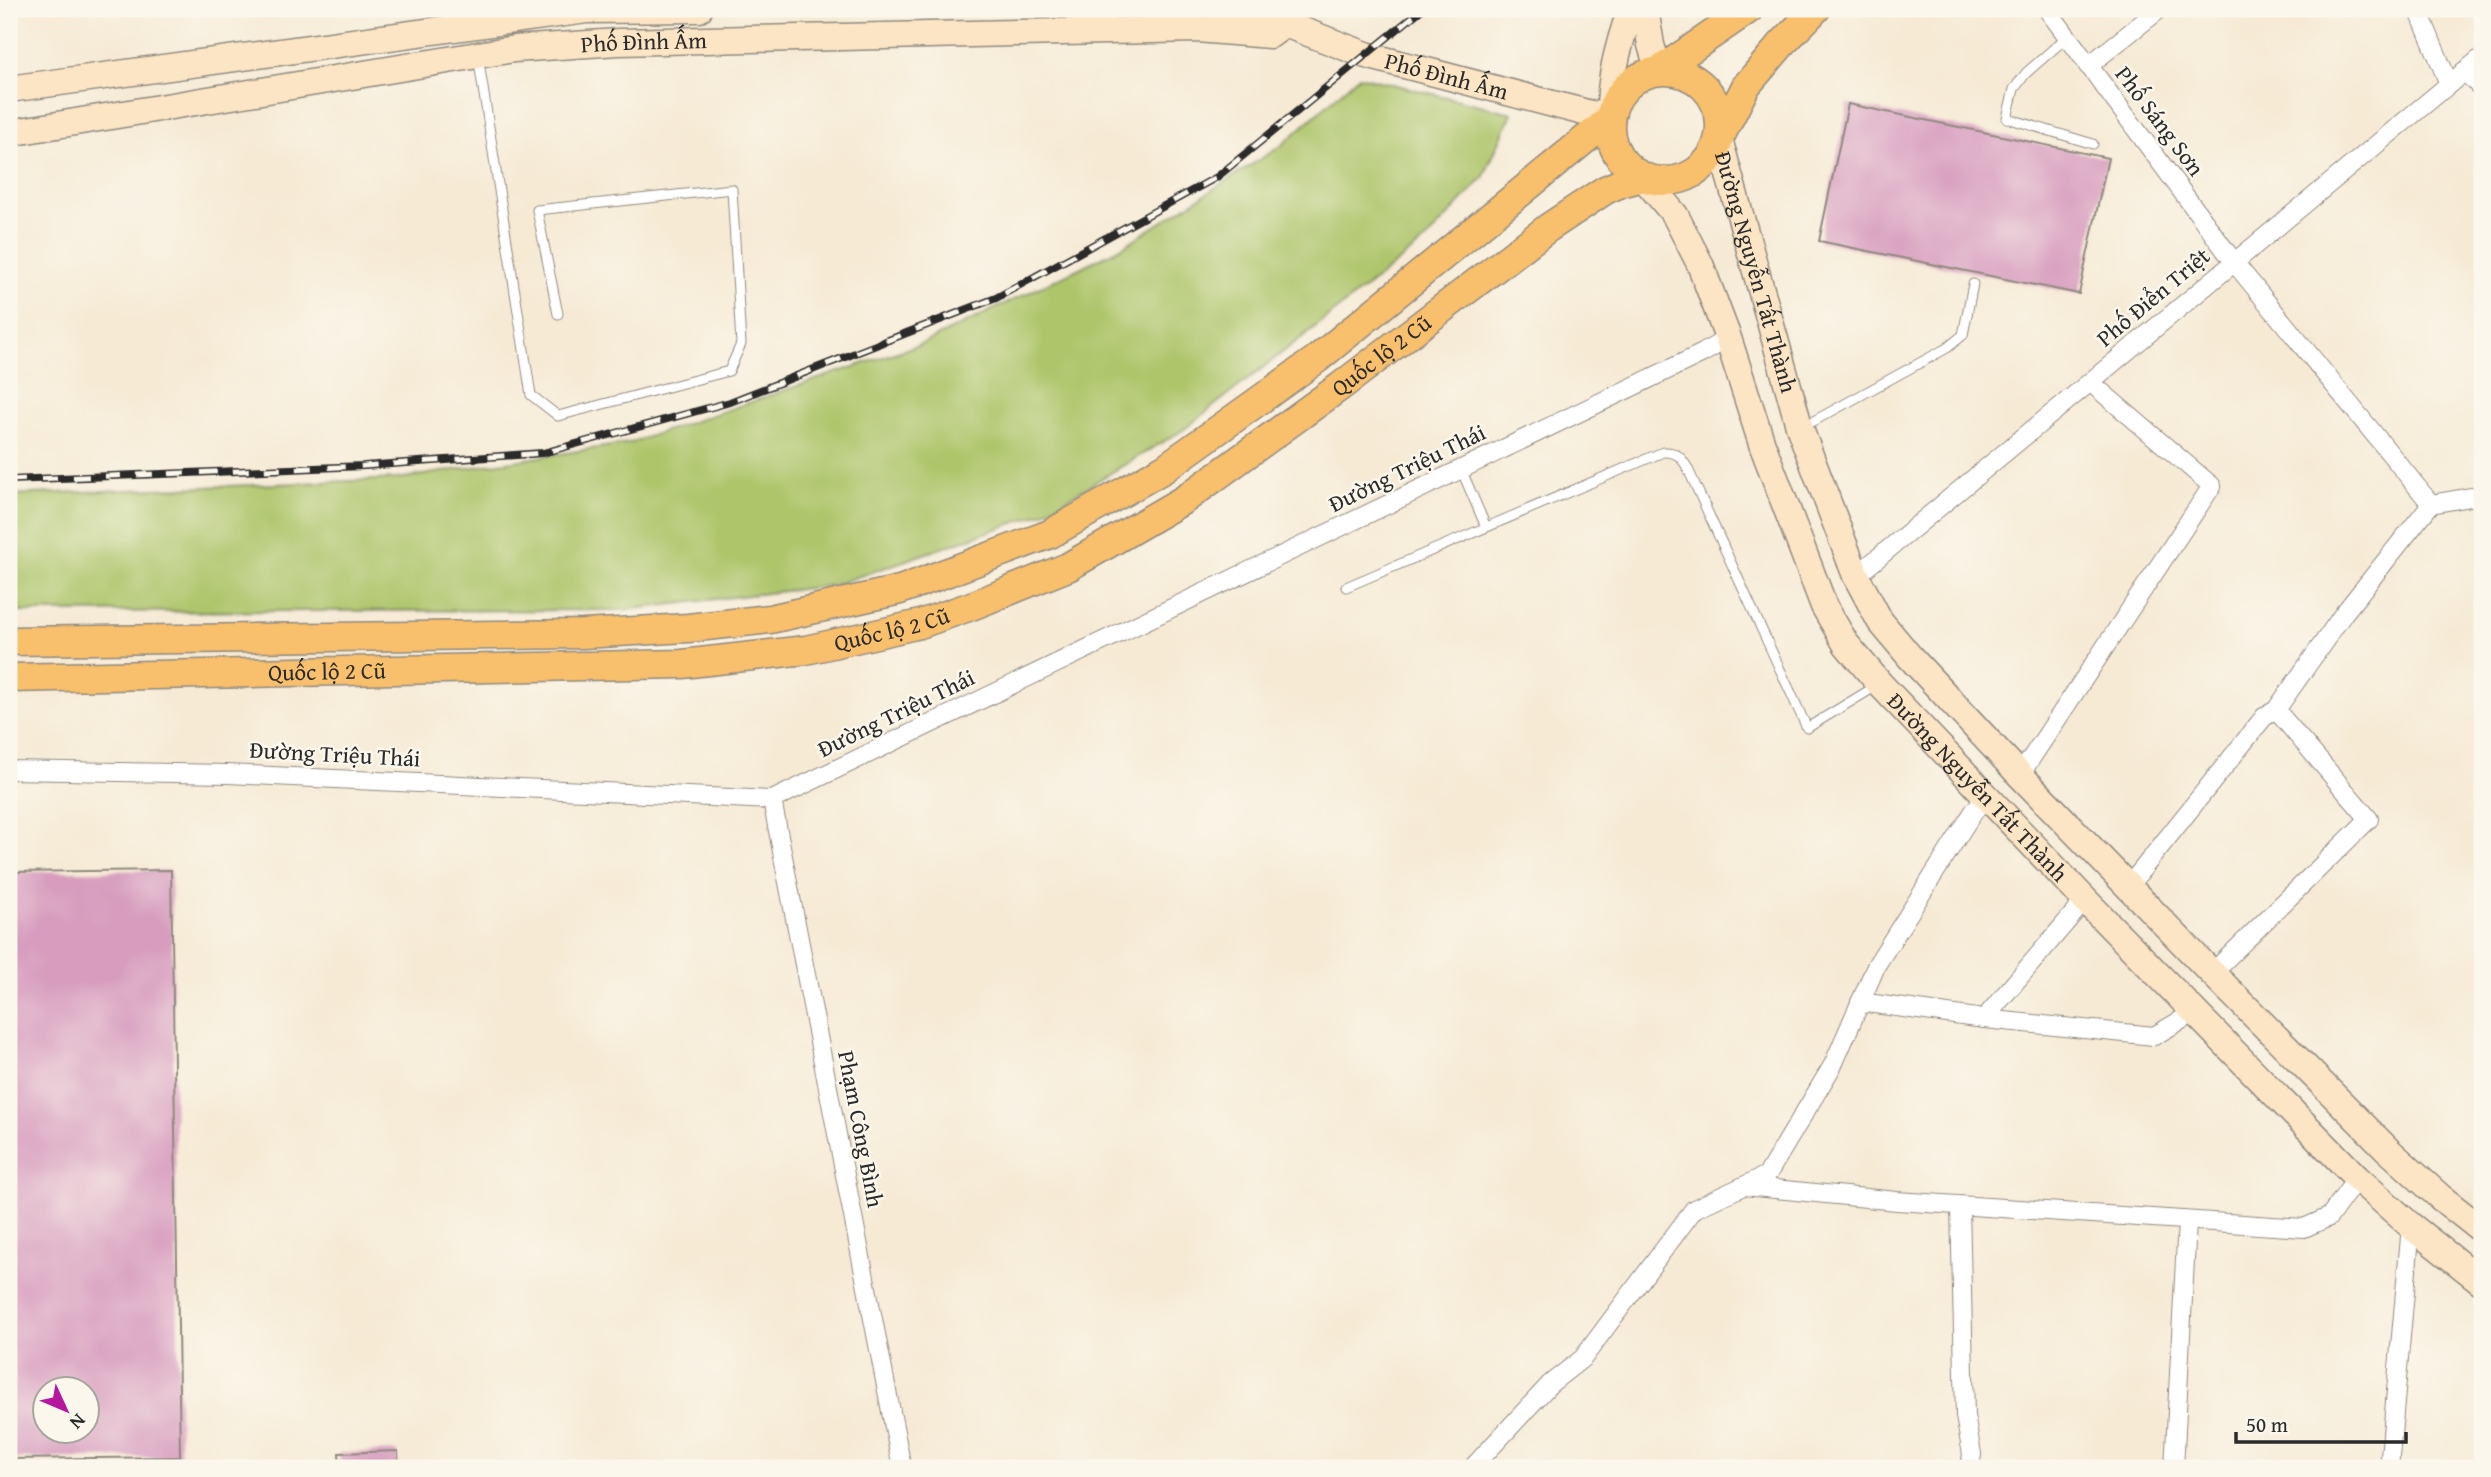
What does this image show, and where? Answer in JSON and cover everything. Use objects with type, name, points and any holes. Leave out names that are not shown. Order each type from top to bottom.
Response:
[{"type":"main road","name":"Phố Đình Ấm","points":[[9,89],[470,16],[587,10],[699,9]]},
{"type":"main road","name":"Phố Đình Ấm","points":[[1217,9],[1271,13],[1366,55],[1610,119]]},
{"type":"main road","points":[[1631,9],[1612,74],[1611,137],[1617,154],[1628,168],[1643,177],[1672,181],[1690,176],[1712,157],[1746,86],[1816,9]]},
{"type":"main road","points":[[1645,9],[1651,46],[1659,71]]},
{"type":"main road","points":[[1610,119],[1615,102],[1626,87],[1641,76],[1659,71],[1749,9]]},
{"type":"main road","points":[[470,16],[478,55]]},
{"type":"main road","name":"Phố Đình Ấm","points":[[9,133],[514,49],[618,42],[1197,29],[1270,35],[1285,17]]},
{"type":"main road","points":[[1659,71],[1685,74],[1707,89],[1719,113],[1719,139]]},
{"type":"main road","name":"Quốc lộ 2 Cũ","points":[[9,641],[609,632],[688,628],[770,619],[900,590],[1049,534],[1165,468],[1317,359],[1610,119]]},
{"type":"main road","name":"Đường Nguyễn Tất Thành","points":[[1719,139],[1800,429],[1856,576],[1880,621],[2020,775],[2212,973],[2388,1150],[2482,1230]]},
{"type":"main road","name":"Quốc lộ 2 Cũ","points":[[9,677],[682,664],[806,650],[920,624],[1068,567],[1185,499],[1342,386],[1548,228],[1613,186],[1643,177]]},
{"type":"main road","name":"Đường Nguyễn Tất Thành","points":[[1643,177],[1675,215],[1688,238],[1728,338],[1762,444],[1824,606],[1846,645],[2085,900],[2357,1178],[2482,1282]]},
{"type":"street","name":"Phố Sáng Sơn","points":[[2047,9],[2234,262],[2431,504]]},
{"type":"street","points":[[2088,66],[2160,9]]},
{"type":"street","points":[[2418,9],[2449,84]]},
{"type":"street","name":"Phố Điển Triệt","points":[[1856,576],[2482,57]]},
{"type":"street","points":[[2465,71],[2482,89]]},
{"type":"street","name":"Đường Triệu Thái","points":[[9,770],[228,774],[772,800],[1703,353],[1728,338]]},
{"type":"street","points":[[2020,775],[2212,486],[2090,382]]},
{"type":"street","points":[[2128,887],[2264,717],[2276,710],[2344,613],[2431,504],[2482,495]]},
{"type":"street","points":[[2212,973],[2369,819],[2276,710]]},
{"type":"street","points":[[1472,1468],[1550,1384],[1583,1358],[1693,1209],[1767,1175],[1833,1065],[1877,964],[1974,811],[1987,796]]},
{"type":"street","name":"Phạm Công Bình","points":[[772,800],[902,1468]]},
{"type":"street","points":[[1984,1018],[2085,900]]},
{"type":"street","points":[[1860,1002],[2154,1036],[2195,1012]]},
{"type":"street","points":[[1744,1186],[1960,1206],[2304,1228],[2329,1217],[2357,1178]]},
{"type":"street","points":[[1960,1206],[1965,1416],[1972,1454],[1970,1468]]},
{"type":"street","points":[[2174,1468],[2187,1222]]},
{"type":"street","points":[[2389,1468],[2412,1226]]},
{"type":"lane","points":[[2067,37],[2026,73],[2014,89],[2007,118],[2093,144]]},
{"type":"lane","points":[[478,55],[531,394],[558,416],[729,371],[741,344],[732,189],[537,210],[558,314]]},
{"type":"lane","points":[[1800,429],[1947,348],[1963,335],[1973,284]]},
{"type":"lane","points":[[1346,587],[1663,452],[1676,453],[1687,467],[1807,728],[1880,684]]},
{"type":"lane","points":[[1461,469],[1486,527]]},
{"type":"green space","points":[[1359,76],[1512,113],[1483,178],[1425,241],[1183,430],[1043,513],[834,585],[625,610],[9,612],[9,495],[397,479],[630,443],[924,343],[1119,249],[1281,146]]},
{"type":"building","points":[[1848,104],[2108,158],[2079,294],[1819,241]]},
{"type":"building","points":[[171,870],[180,1457],[9,1459],[9,872]]},
{"type":"building","points":[[398,1451],[398,1468],[340,1468],[339,1453]]},
{"type":"railway","points":[[9,480],[364,466],[543,453],[730,402],[996,298],[1217,177],[1422,9]]}]
